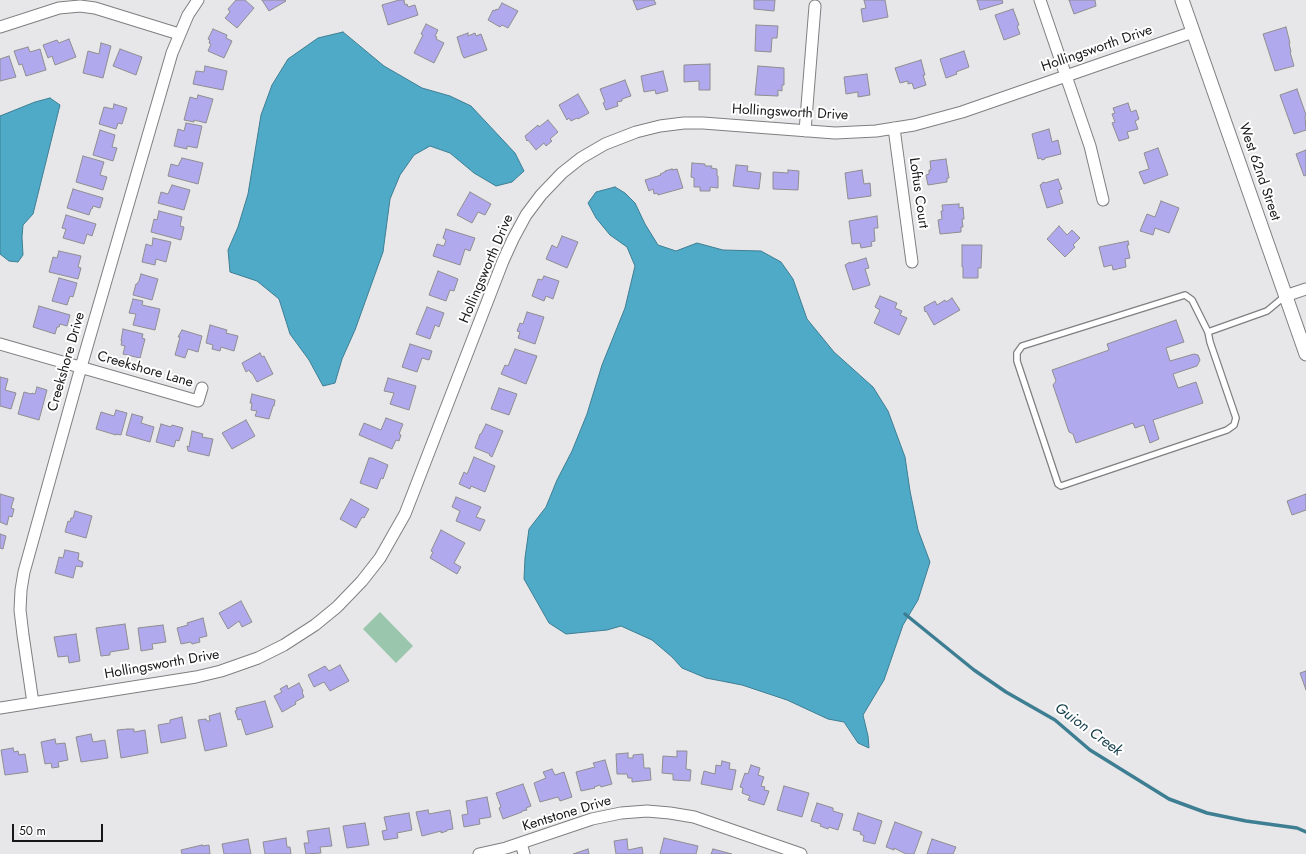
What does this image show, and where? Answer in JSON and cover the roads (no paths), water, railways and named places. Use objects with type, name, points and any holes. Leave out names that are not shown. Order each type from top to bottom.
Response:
[{"type":"street","name":"Creekshore Drive","points":[[33,703],[20,610],[22,581],[81,367],[172,52],[188,14],[198,0]]},
{"type":"street","points":[[1040,0],[1094,159],[1103,200]]},
{"type":"street","name":"West 62nd Street","points":[[1182,0],[1306,354]]},
{"type":"street","points":[[0,27],[59,8],[80,6],[95,8],[179,34]]},
{"type":"street","points":[[805,131],[815,6]]},
{"type":"street","name":"Hollingsworth Drive","points":[[0,708],[196,677],[231,668],[269,652],[300,635],[332,611],[350,594],[380,558],[406,514],[503,261],[526,215],[541,195],[556,179],[589,153],[619,138],[667,124],[703,123],[844,133],[918,124],[954,115],[1193,32]]},
{"type":"street","name":"Loftus Court","points":[[894,128],[912,262]]},
{"type":"street","points":[[1286,296],[1306,289]]},
{"type":"street","name":"Creekshore Lane","points":[[0,344],[198,401],[202,388]]},
{"type":"street","name":"Kentstone Drive","points":[[480,854],[521,843],[592,819],[634,812],[680,814],[702,820],[801,854]]},
{"type":"street","points":[[521,843],[524,854]]},
{"type":"lane","points":[[1185,295],[1192,300],[1208,332],[1236,418],[1234,425],[1227,430],[1061,486],[1056,481],[1017,361],[1017,353],[1022,346],[1185,295]]},
{"type":"lane","points":[[1208,332],[1267,311],[1286,296]]},
{"type":"water","points":[[343,32],[384,66],[422,88],[450,96],[471,106],[515,153],[524,171],[512,182],[496,186],[474,173],[450,153],[430,146],[414,155],[400,175],[390,199],[383,252],[355,330],[342,359],[335,383],[323,386],[309,360],[290,334],[279,299],[257,281],[230,272],[228,250],[238,227],[248,194],[261,115],[272,85],[288,59],[318,38]]},
{"type":"water","points":[[50,98],[60,105],[33,214],[23,225],[23,255],[18,262],[9,261],[0,254],[0,116],[35,102]]},
{"type":"water","points":[[615,187],[625,193],[635,203],[645,224],[658,245],[676,251],[697,243],[723,250],[761,251],[781,262],[793,279],[807,319],[834,352],[873,387],[888,411],[905,457],[918,530],[930,562],[918,600],[903,625],[884,680],[863,715],[869,748],[858,743],[844,722],[828,719],[787,700],[742,685],[706,678],[682,668],[672,657],[652,640],[621,626],[607,630],[566,634],[549,623],[524,579],[529,529],[546,507],[557,480],[572,451],[587,414],[602,365],[625,308],[635,266],[627,247],[610,235],[596,218],[588,203],[596,192]]},
{"type":"waterway","name":"Guion Creek","points":[[905,614],[974,670],[1006,692],[1055,720],[1090,750],[1169,799],[1207,813],[1246,821],[1297,828],[1306,832]]}]
